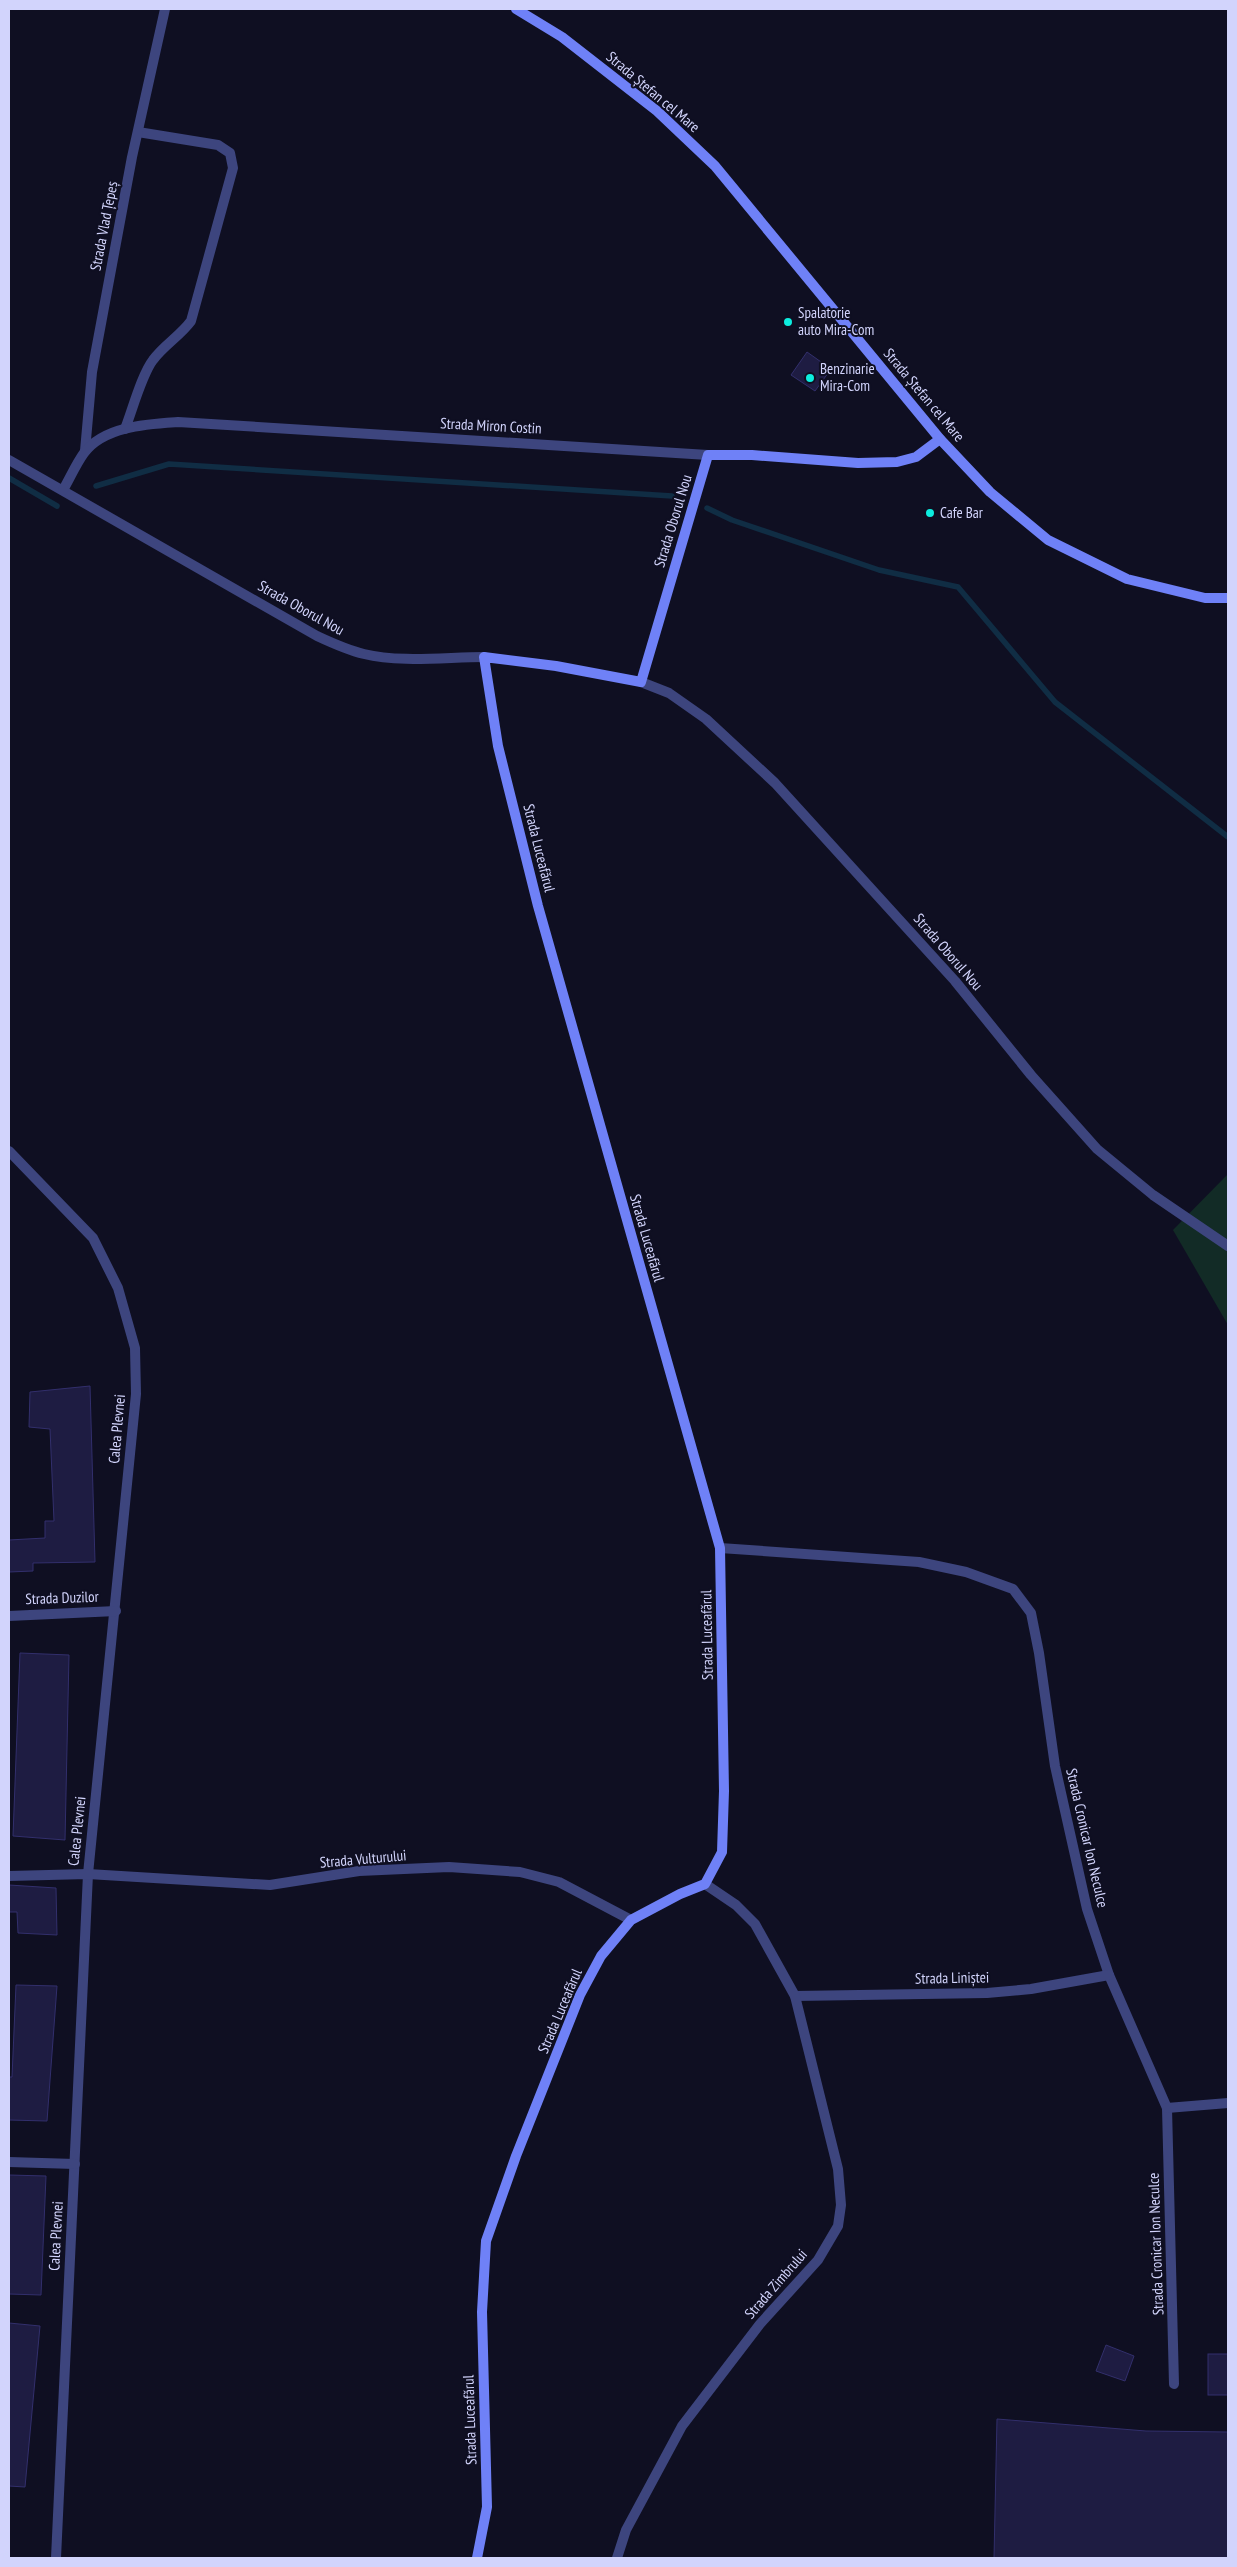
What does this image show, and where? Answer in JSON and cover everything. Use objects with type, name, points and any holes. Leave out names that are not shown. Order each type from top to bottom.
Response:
[{"type":"street","name":"Strada Vlad Țepeș","points":[[85,451],[92,372],[138,132],[165,9]]},
{"type":"street","name":"Strada Ștefan cel Mare","points":[[516,9],[562,36],[658,111],[715,166],[940,439],[990,492],[1048,540],[1127,579],[1205,598],[1228,598]]},
{"type":"street","points":[[125,429],[152,361],[170,341],[183,332],[191,321],[233,168],[230,153],[218,145],[138,132]]},
{"type":"street","name":"Strada Miron Costin","points":[[63,490],[85,451],[112,432],[144,424],[178,422],[708,454],[752,455],[858,463],[898,462],[916,457],[940,439]]},
{"type":"street","name":"Strada Oborul Nou","points":[[641,682],[708,454]]},
{"type":"street","name":"Strada Oborul Nou","points":[[9,460],[317,636],[343,648],[389,657],[484,657],[556,666],[641,682],[669,693],[706,719],[774,783],[843,855],[955,981],[1031,1075],[1097,1149],[1153,1195],[1228,1246]]},
{"type":"street","name":"Strada Luceafărul","points":[[477,2558],[487,2506],[482,2312],[486,2241],[516,2156],[580,1995],[600,1956],[631,1920],[680,1894],[706,1884],[722,1852],[724,1791],[720,1548],[538,906],[498,746],[484,657]]},
{"type":"street","name":"Calea Plevnei","points":[[9,1151],[93,1238],[118,1288],[135,1348],[136,1394],[116,1611],[88,1874],[56,2558]]},
{"type":"street","name":"Strada Cronicar Ion Neculce","points":[[720,1548],[919,1562],[966,1572],[1014,1589],[1031,1613],[1039,1653],[1057,1775],[1087,1909],[1109,1975],[1167,2108],[1174,2384]]},
{"type":"street","name":"Strada Duzilor","points":[[9,1616],[116,1611]]},
{"type":"street","name":"Strada Vulturului","points":[[9,1876],[88,1874],[270,1885],[359,1871],[449,1867],[520,1872],[559,1882],[631,1920]]},
{"type":"street","name":"Strada Zimbrului","points":[[617,2558],[626,2530],[682,2426],[760,2324],[818,2260],[838,2226],[841,2205],[838,2169],[795,1996],[754,1924],[736,1904],[706,1884]]},
{"type":"street","name":"Strada Liniștei","points":[[795,1996],[987,1993],[1031,1989],[1109,1975]]},
{"type":"street","points":[[1167,2108],[1228,2103]]},
{"type":"street","points":[[9,2162],[75,2164]]},
{"type":"green space","points":[[1228,1174],[1228,1325],[1173,1230]]},
{"type":"building","name":"Benzinarie Mira-Com","points":[[807,352],[831,369],[815,391],[791,375]]},
{"type":"building","points":[[90,1386],[95,1562],[33,1563],[33,1571],[9,1572],[9,1540],[45,1538],[45,1521],[54,1521],[50,1429],[29,1427],[30,1392]]},
{"type":"building","points":[[20,1653],[69,1655],[65,1840],[13,1836]]},
{"type":"building","points":[[9,1885],[56,1888],[57,1935],[18,1933],[17,1912],[9,1912]]},
{"type":"building","points":[[16,1985],[57,1986],[47,2121],[9,2120],[9,2077],[12,2077]]},
{"type":"building","points":[[9,2175],[46,2176],[41,2295],[9,2294]]},
{"type":"building","points":[[9,2323],[40,2326],[25,2487],[9,2486]]},
{"type":"building","points":[[1106,2345],[1134,2356],[1125,2381],[1096,2371]]},
{"type":"building","points":[[1208,2354],[1228,2354],[1228,2395],[1208,2395]]},
{"type":"building","points":[[997,2419],[1146,2431],[1228,2432],[1228,2558],[994,2558]]},
{"type":"waterway","points":[[96,486],[169,464],[672,496]]},
{"type":"waterway","points":[[9,478],[57,506]]},
{"type":"waterway","points":[[707,508],[732,520],[879,570],[958,587],[1055,702],[1228,837]]},
{"type":"place","name":"Spalatorie auto Mira-Com","points":[[788,322]]},
{"type":"place","name":"Benzinarie Mira-Com","points":[[810,378]]},
{"type":"place","name":"Cafe Bar","points":[[930,513]]}]
